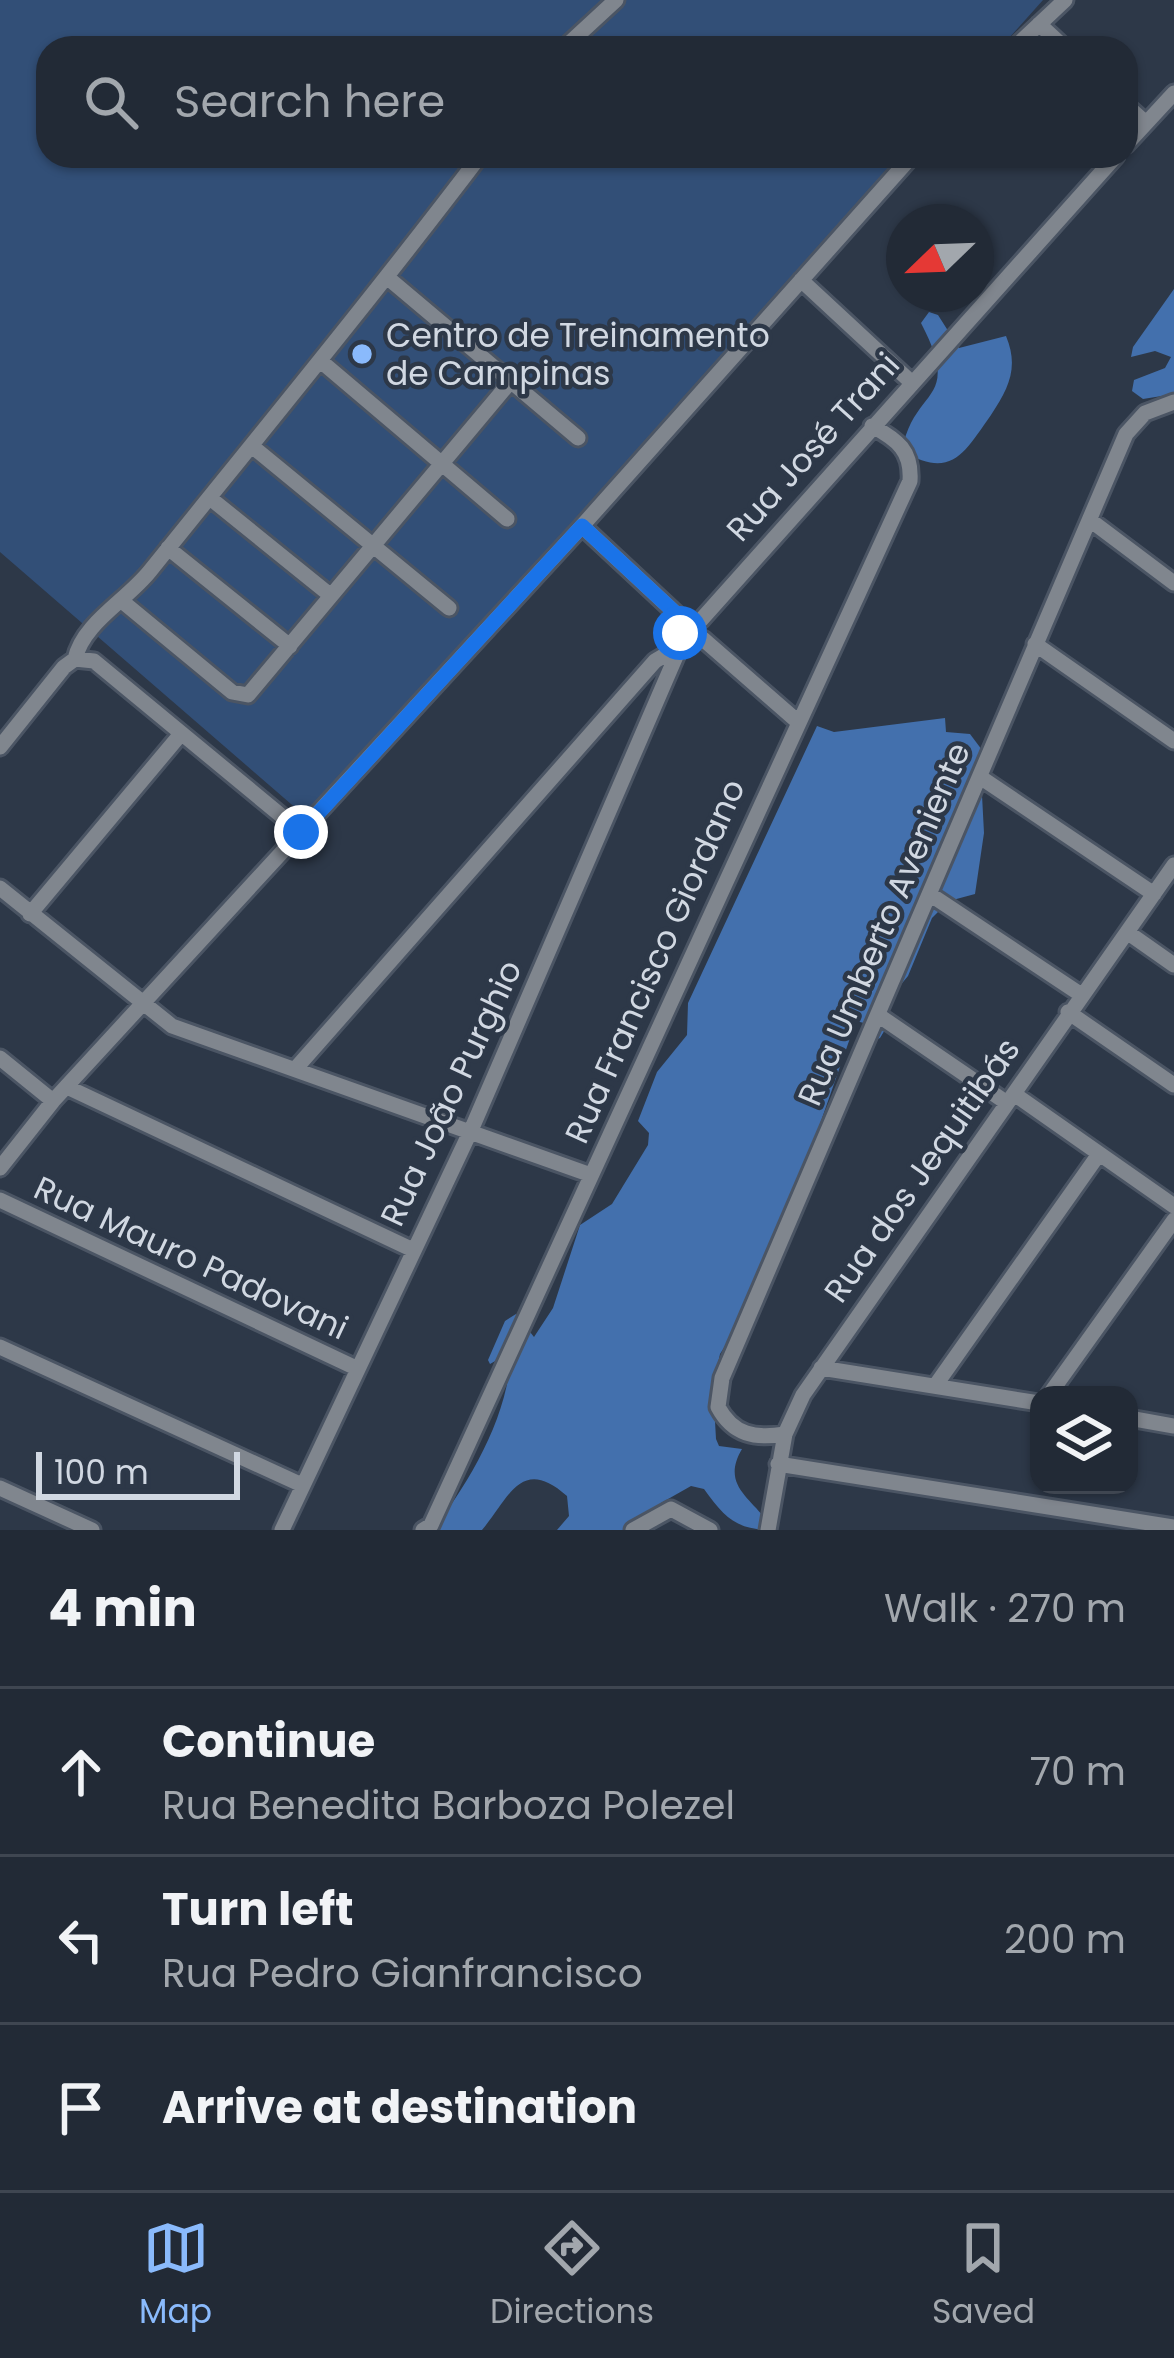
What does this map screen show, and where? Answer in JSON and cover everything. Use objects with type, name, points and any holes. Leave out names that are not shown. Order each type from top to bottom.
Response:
[{"type":"street","points":[[577,36],[616,0]]},
{"type":"street","points":[[1026,36],[1064,0]]},
{"type":"street","points":[[1039,24],[1052,36]]},
{"type":"street","points":[[1138,132],[1174,93]]},
{"type":"street","points":[[1138,116],[1146,123]]},
{"type":"street","points":[[0,747],[75,659],[79,640],[123,602],[322,363],[471,168]]},
{"type":"street","points":[[0,1168],[53,1101],[582,526],[901,168]]},
{"type":"street","name":"Rua José Trani","points":[[693,621],[1105,168]]},
{"type":"street","points":[[388,278],[578,438]]},
{"type":"street","points":[[801,280],[911,382]]},
{"type":"street","points":[[322,363],[507,519]]},
{"type":"street","points":[[123,602],[242,697],[511,381]]},
{"type":"street","name":"Rua Umberto Aveniente","points":[[785,1434],[739,1431],[722,1416],[717,1392],[1133,422],[1169,410]]},
{"type":"street","name":"Rua Francisco Giordano","points":[[423,1530],[431,1525],[910,481],[911,462],[900,443],[872,426]]},
{"type":"street","points":[[253,447],[449,608]]},
{"type":"street","points":[[210,498],[330,596]]},
{"type":"street","points":[[1090,520],[1174,584]]},
{"type":"street","points":[[582,526],[693,621]]},
{"type":"street","points":[[168,548],[290,646]]},
{"type":"street","points":[[690,642],[693,621]]},
{"type":"street","points":[[690,642],[693,621]]},
{"type":"street","points":[[690,642],[797,721]]},
{"type":"street","points":[[297,1067],[655,661],[690,642]]},
{"type":"street","name":"Rua João Purghio","points":[[282,1530],[472,1128],[690,642]]},
{"type":"street","points":[[1035,644],[1174,741]]},
{"type":"street","points":[[75,659],[94,661],[301,832]]},
{"type":"street","points":[[638,681],[670,680]]},
{"type":"street","points":[[30,914],[180,735]]},
{"type":"street","points":[[980,777],[1154,894]]},
{"type":"street","name":"Rua dos Jequitibás","points":[[768,1530],[785,1434],[821,1368],[1174,865]]},
{"type":"street","points":[[0,888],[141,1006],[172,1026],[472,1128],[591,1175]]},
{"type":"street","points":[[932,895],[1081,994]]},
{"type":"street","points":[[1127,932],[1174,965]]},
{"type":"street","points":[[1068,1012],[1174,1085]]},
{"type":"street","points":[[878,1016],[1174,1206]]},
{"type":"street","points":[[0,1058],[53,1101]]},
{"type":"street","points":[[67,1087],[411,1249]]},
{"type":"street","points":[[935,1386],[1099,1154]]},
{"type":"street","name":"Rua Mauro Padovani","points":[[0,1200],[356,1368]]},
{"type":"street","points":[[1055,1386],[1174,1220]]},
{"type":"street","points":[[0,1347],[302,1485]]},
{"type":"street","points":[[821,1368],[1030,1402]]},
{"type":"street","points":[[1138,1420],[1174,1426]]},
{"type":"street","points":[[778,1464],[1174,1527]]},
{"type":"street","points":[[0,1488],[92,1530]]},
{"type":"street","points":[[633,1530],[660,1511],[684,1514],[703,1528]]},
{"type":"shaded area","name":"Centro de Treinamento de Campinas","points":[[0,0],[1043,0],[1011,36],[36,36],[36,168],[892,168],[306,817],[0,552]]},
{"type":"shaded area","points":[[1174,289],[1174,394],[1143,399],[1132,391],[1134,380],[1165,368],[1171,357],[1155,351],[1131,357],[1133,347]]},
{"type":"shaded area","points":[[929,312],[938,315],[959,348],[1006,336],[1012,358],[1010,377],[997,405],[964,451],[945,462],[933,463],[902,451],[908,430],[937,382],[933,349],[921,323]]},
{"type":"shaded area","points":[[945,718],[946,732],[970,734],[988,758],[981,776],[984,833],[975,894],[949,901],[932,918],[908,976],[884,1005],[886,1028],[880,1038],[871,1042],[864,1023],[856,1021],[763,1287],[720,1354],[713,1386],[716,1439],[719,1446],[742,1449],[736,1462],[737,1484],[773,1530],[740,1525],[704,1489],[691,1486],[661,1503],[638,1530],[557,1530],[569,1516],[567,1496],[551,1484],[527,1480],[509,1494],[482,1530],[433,1530],[474,1468],[495,1423],[511,1352],[490,1364],[488,1360],[505,1321],[516,1314],[534,1337],[553,1308],[580,1225],[612,1204],[648,1145],[649,1133],[638,1121],[657,1072],[687,1035],[688,1003],[817,726],[834,732]]},
{"type":"place","name":"Centro de Treinamento de Campinas","points":[[362,354]]},
{"type":"route","points":[[301,832],[582,526],[684,621],[680,633]]}]
